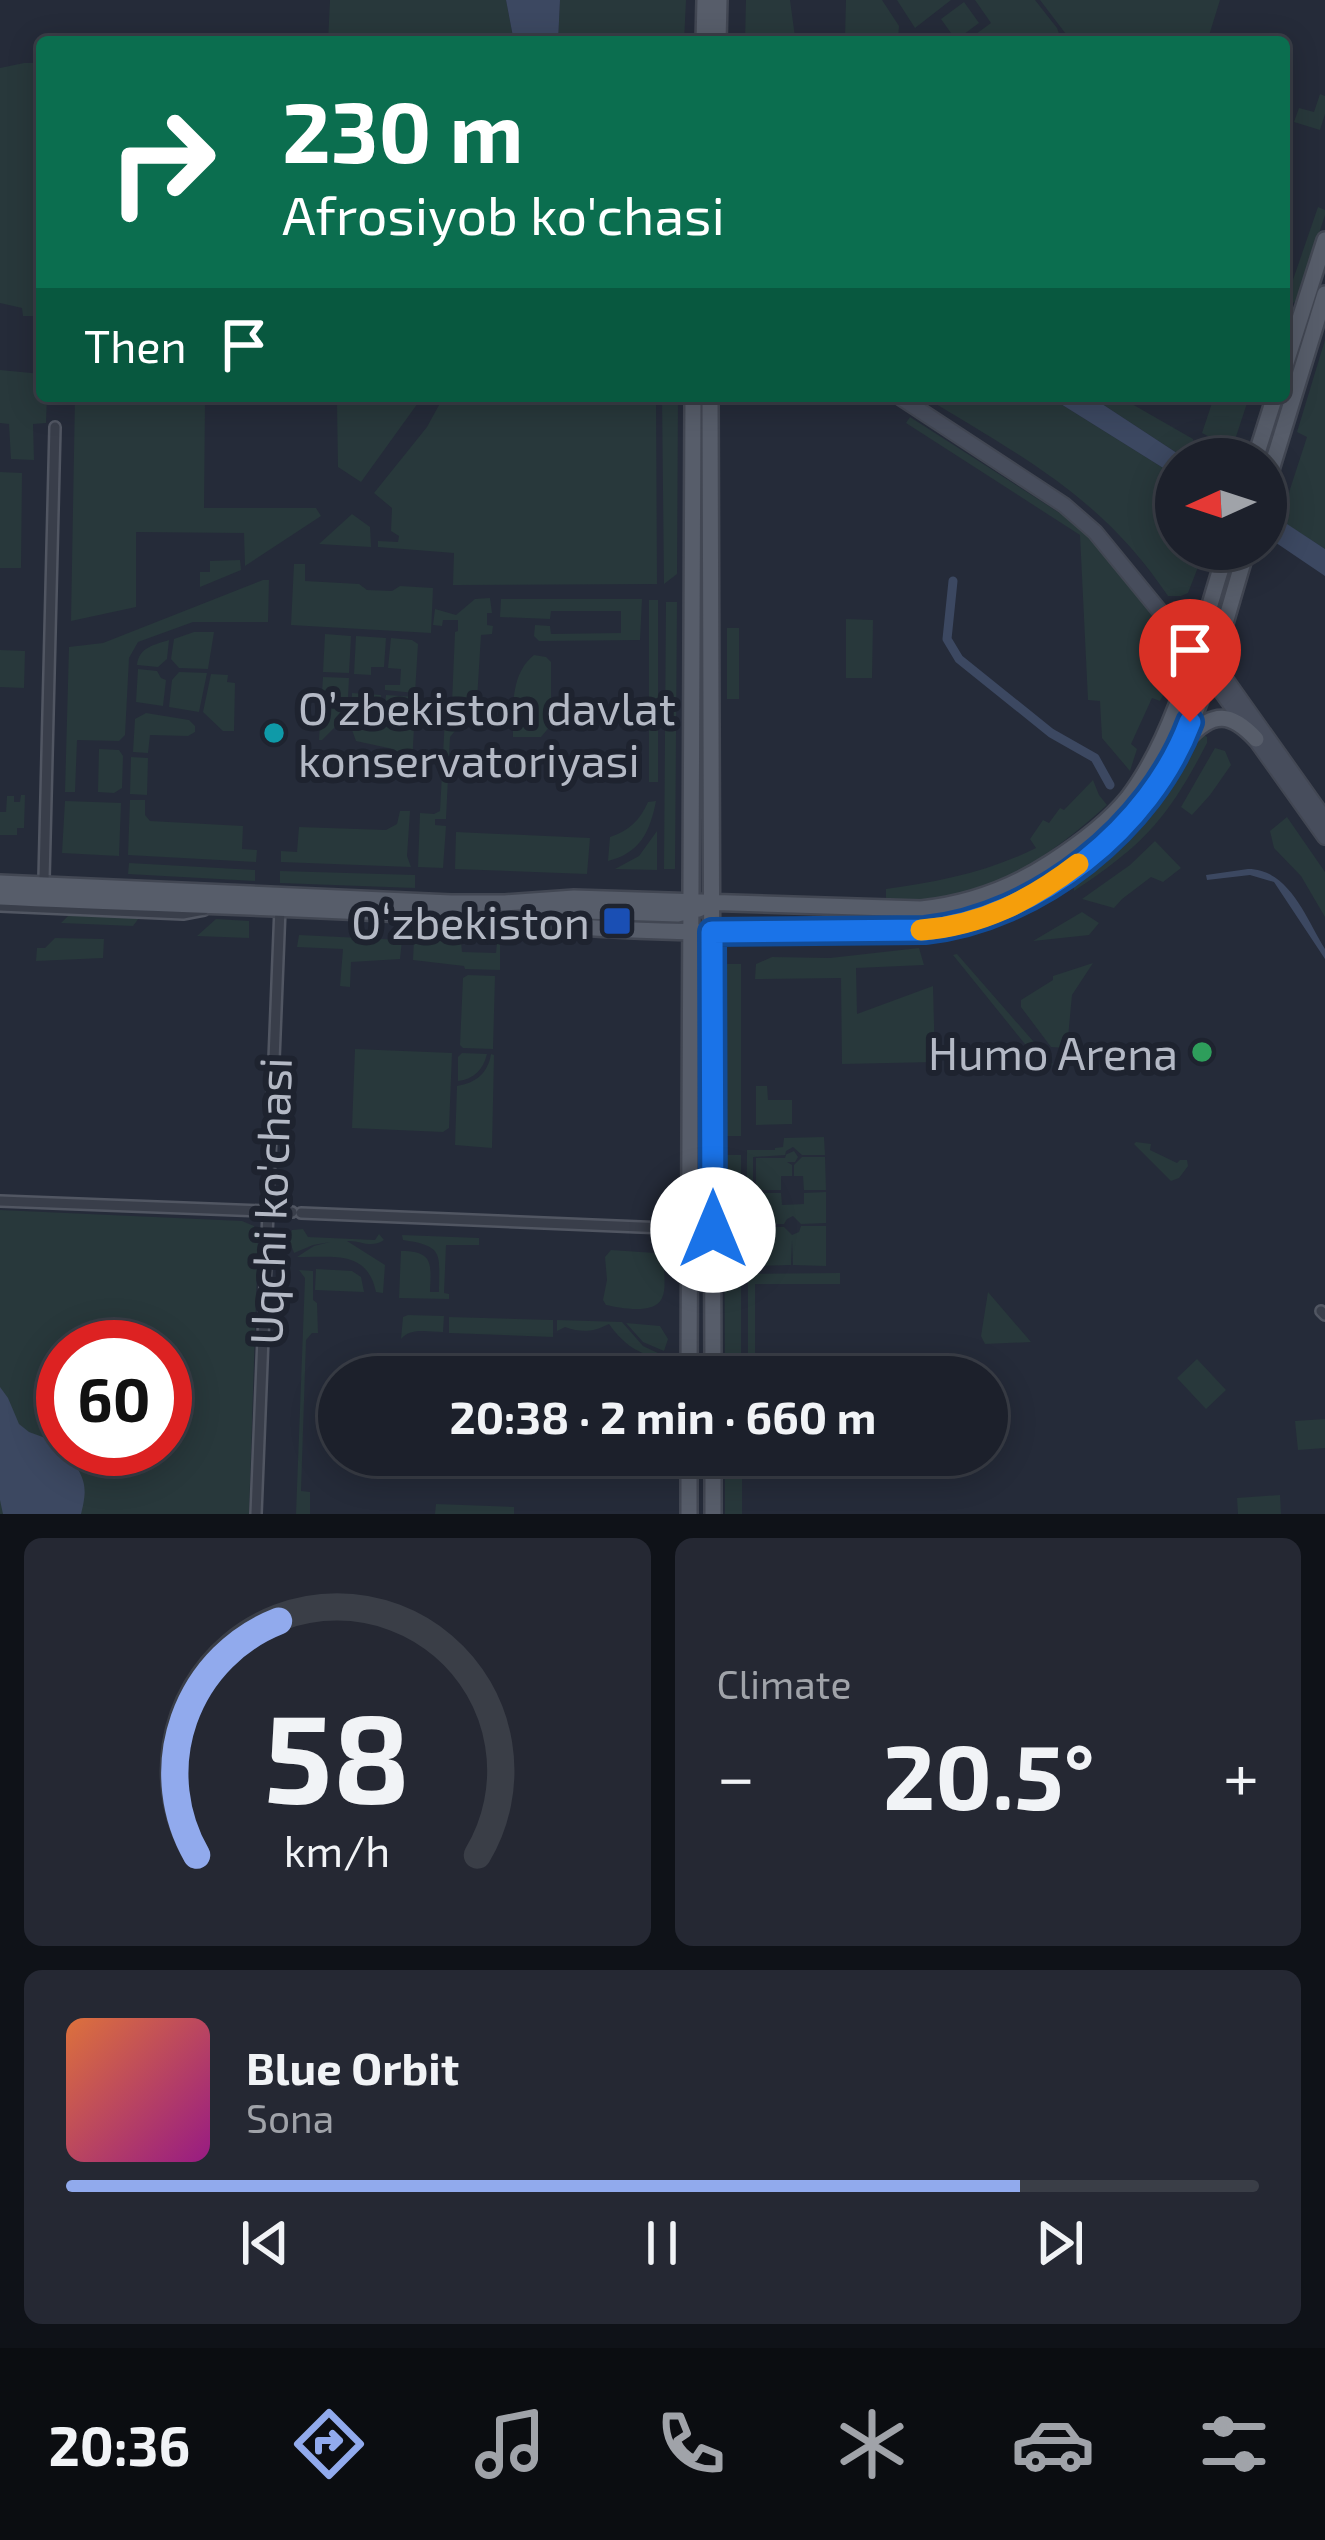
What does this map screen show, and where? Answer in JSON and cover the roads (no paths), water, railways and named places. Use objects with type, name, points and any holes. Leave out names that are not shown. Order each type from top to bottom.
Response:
[{"type":"main road","points":[[704,36],[705,0]]},
{"type":"main road","points":[[718,36],[719,0]]},
{"type":"main road","points":[[1290,350],[1325,240]]},
{"type":"main road","points":[[1281,438],[1325,295]]},
{"type":"main road","points":[[689,1356],[693,402]]},
{"type":"main road","points":[[710,402],[713,1356]]},
{"type":"main road","points":[[910,402],[1088,517],[1115,544],[1325,819]]},
{"type":"main road","points":[[1262,438],[1273,402]]},
{"type":"main road","points":[[692,496],[711,497]]},
{"type":"main road","points":[[492,919],[712,904],[921,909],[1004,889],[1073,848],[1128,797],[1165,730],[1220,570]]},
{"type":"main road","points":[[0,879],[281,898],[580,927],[690,932],[946,928],[989,916],[1069,871],[1122,828],[1152,794],[1181,744],[1240,570]]},
{"type":"main road","points":[[1210,666],[1325,837]]},
{"type":"main road","points":[[691,667],[711,668]]},
{"type":"main road","points":[[1181,744],[1215,718],[1238,722],[1256,739]]},
{"type":"main road","points":[[0,897],[218,908],[281,898],[505,903],[574,898],[690,908]]},
{"type":"main road","points":[[689,1324],[713,1323]]},
{"type":"main road","points":[[689,1476],[689,1514]]},
{"type":"main road","points":[[713,1476],[713,1514]]},
{"type":"street","points":[[44,878],[55,428]]},
{"type":"street","points":[[0,879],[44,878],[281,898]]},
{"type":"street","name":"Uqchi ko'chasi","points":[[256,1514],[281,898]]},
{"type":"street","points":[[0,907],[183,914],[218,908]]},
{"type":"street","points":[[0,1201],[689,1228]]},
{"type":"water","points":[[506,0],[560,0],[558,36],[513,36]]},
{"type":"water","points":[[1058,402],[1099,402],[1155,439],[1155,463]]},
{"type":"water","points":[[1287,524],[1325,549],[1325,576],[1287,550]]},
{"type":"water","points":[[1262,871],[1285,886],[1325,949],[1325,959],[1274,882],[1250,875],[1207,880],[1206,875]]},
{"type":"water","points":[[0,1387],[19,1424],[36,1435],[36,1476],[81,1476],[84,1503],[81,1514],[3,1514]]},
{"type":"waterway","points":[[953,581],[947,639],[959,659],[1051,733],[1095,758],[1110,785]]},
{"type":"place","name":"O’zbekiston davlat konservatoriyasi","points":[[274,733]]},
{"type":"place","name":"Oʻzbekiston","points":[[617,921]]},
{"type":"place","name":"Humo Arena","points":[[1202,1052]]}]
